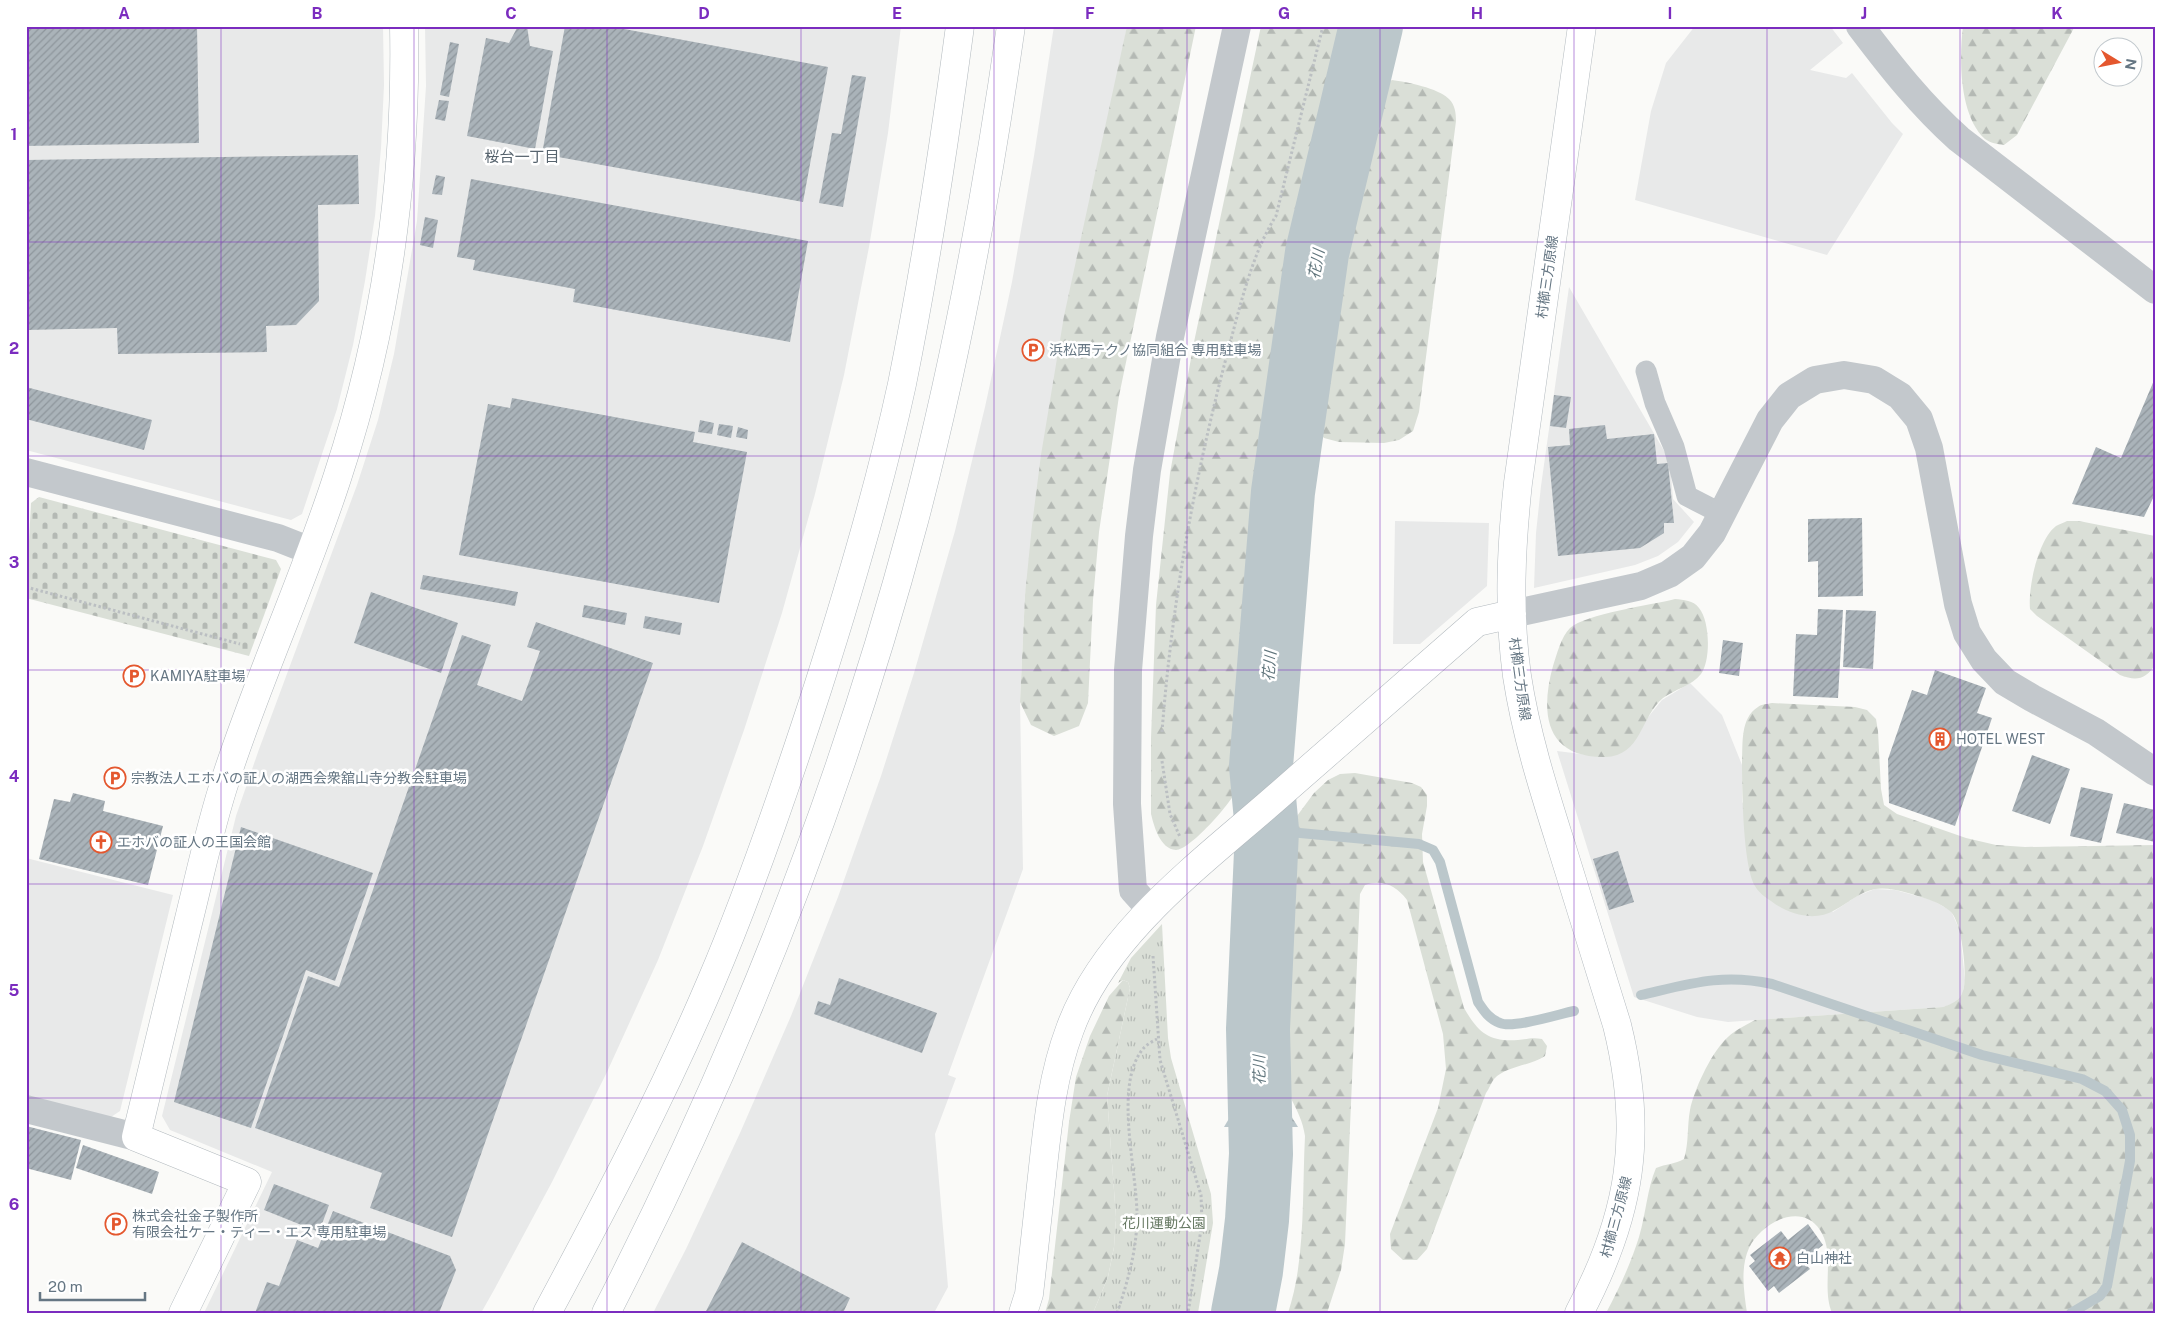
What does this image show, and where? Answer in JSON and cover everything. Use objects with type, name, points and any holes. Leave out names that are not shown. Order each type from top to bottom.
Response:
[{"type":"street","points":[[136,1137],[226,777],[338,478],[373,350],[396,218],[402,152],[405,85],[404,26]]},
{"type":"street","points":[[547,1313],[659,1096],[711,982],[757,866],[837,629],[871,509],[901,387],[925,264],[945,141],[960,26]]},
{"type":"street","points":[[606,1313],[648,1231],[702,1116],[752,1000],[799,882],[841,763],[880,642],[917,511],[967,292],[994,149],[1011,26]]},
{"type":"street","points":[[1151,910],[1133,890],[1127,804],[1128,670],[1139,536],[1147,470],[1170,337],[1237,26]]},
{"type":"street","name":"村櫛三方原線","points":[[1579,1313],[1604,1264],[1624,1197],[1630,1163],[1632,1128],[1630,1093],[1626,1059],[1617,1025],[1535,760],[1517,676],[1512,614],[1512,531],[1582,26]]},
{"type":"street","points":[[1860,26],[1898,78],[1937,120],[2155,290]]},
{"type":"street","points":[[1023,1313],[1028,1294],[1048,1119],[1056,1072],[1070,1028],[1091,985],[1117,946],[1151,910],[1208,857],[1478,622],[1641,586],[1669,574],[1693,557],[1712,533],[1770,420],[1789,396],[1815,380],[1844,375],[1874,380],[1900,396],[1919,419],[1929,448],[1958,604],[1968,633],[1984,660],[2005,682],[2096,732],[2155,772]]},
{"type":"street","points":[[26,472],[278,538],[311,551]]},
{"type":"street","points":[[26,1109],[136,1137],[247,1182],[183,1313]]},
{"type":"lane","points":[[1646,371],[1655,403],[1674,447],[1687,496],[1722,514]]},
{"type":"path","points":[[1162,741],[1169,651],[1178,580],[1194,490],[1214,402],[1238,315],[1265,233],[1276,216],[1323,26]]},
{"type":"path","points":[[26,587],[272,654]]},
{"type":"path","points":[[1162,759],[1170,814],[1184,845]]},
{"type":"path","points":[[1151,910],[1157,1039],[1165,1081],[1201,1195],[1202,1223],[1188,1313]]},
{"type":"path","points":[[1117,1313],[1128,1282],[1133,1258],[1137,1217],[1128,1088],[1139,1053],[1148,1044],[1157,1039]]},
{"type":"shaded area","points":[[26,26],[383,26],[384,85],[381,148],[375,216],[365,281],[353,345],[337,409],[302,514],[291,520],[26,450]]},
{"type":"shaded area","points":[[425,26],[901,26],[888,133],[869,247],[844,375],[815,494],[782,613],[744,730],[703,846],[658,960],[607,1072],[552,1182],[494,1290],[481,1313],[204,1313],[272,1172],[170,1130],[162,1116],[236,816],[357,485],[378,420],[394,354],[417,221],[426,86]]},
{"type":"shaded area","points":[[1054,26],[1127,26],[1025,595],[1020,702],[1023,869],[948,1075],[956,1078],[935,1134],[948,1287],[934,1313],[653,1313],[686,1249],[740,1133],[791,1016],[838,897],[881,776],[914,673],[955,531],[985,407],[1012,282]]},
{"type":"shaded area","points":[[1695,26],[1830,26],[1843,43],[1810,70],[1846,78],[1852,73],[1903,134],[1827,255],[1635,200],[1651,111],[1666,63]]},
{"type":"shaded area","points":[[1569,287],[1670,461],[1673,499],[1694,522],[1678,542],[1658,556],[1635,565],[1534,588],[1536,533],[1541,486]]},
{"type":"shaded area","points":[[1395,521],[1489,523],[1487,586],[1420,644],[1393,644]]},
{"type":"shaded area","points":[[1690,683],[1722,715],[1742,765],[1742,802],[1833,912],[1857,896],[1875,889],[1895,890],[1932,900],[1951,911],[1960,931],[1965,980],[1963,993],[1955,1003],[1943,1007],[1728,1022],[1697,1017],[1634,997],[1557,751],[1605,757],[1649,716],[1662,700]]},
{"type":"shaded area","points":[[26,858],[173,895],[120,1111],[111,1117],[26,1096]]},
{"type":"green space","points":[[1127,26],[1196,26],[1119,396],[1099,532],[1093,600],[1088,703],[1079,726],[1054,736],[1031,725],[1020,702],[1025,595],[1032,525],[1041,455],[1064,316]]},
{"type":"green space","points":[[1261,26],[1352,26],[1310,203],[1291,296],[1265,490],[1240,780],[1232,797],[1200,835],[1176,850],[1170,849],[1162,841],[1151,814],[1151,738],[1156,605],[1170,473],[1194,342]]},
{"type":"green space","points":[[1963,26],[2075,26],[2017,135],[2004,145],[1985,139],[1976,129],[1970,116],[1963,86],[1961,54]]},
{"type":"green space","points":[[1392,80],[1422,86],[1444,95],[1453,104],[1456,115],[1419,412],[1413,431],[1399,440],[1384,443],[1339,442],[1324,438],[1314,426],[1313,409],[1336,257],[1345,211],[1374,99],[1381,87]]},
{"type":"green space","points":[[39,497],[276,560],[281,569],[249,656],[26,598],[31,503]]},
{"type":"green space","points":[[2067,521],[2079,521],[2155,536],[2155,665],[2148,674],[2140,678],[2120,675],[2037,616],[2030,609],[2031,589],[2039,553],[2044,542],[2056,526]]},
{"type":"green space","points":[[1675,599],[1694,603],[1703,614],[1707,631],[1708,650],[1701,674],[1693,682],[1663,698],[1655,706],[1634,743],[1626,750],[1617,755],[1605,757],[1585,755],[1570,750],[1559,741],[1552,730],[1548,716],[1547,700],[1553,666],[1564,636],[1570,628],[1590,618]]},
{"type":"green space","points":[[1772,703],[1855,707],[1867,710],[1876,719],[1881,789],[1884,805],[1897,814],[1966,838],[1996,845],[2025,847],[2155,845],[2155,1313],[1832,1313],[1829,1303],[1828,1260],[1825,1240],[1820,1230],[1812,1221],[1803,1217],[1792,1216],[1772,1224],[1762,1231],[1749,1248],[1744,1264],[1747,1313],[1606,1313],[1616,1295],[1636,1247],[1656,1168],[1684,1159],[1687,1147],[1690,1110],[1695,1093],[1708,1064],[1727,1037],[1755,1020],[1943,1007],[1957,1000],[1963,991],[1965,974],[1963,949],[1958,926],[1950,911],[1938,903],[1903,891],[1881,888],[1859,895],[1827,914],[1811,916],[1794,913],[1778,906],[1756,888],[1748,862],[1744,826],[1742,790],[1743,740],[1745,724],[1752,712],[1761,705]]},
{"type":"green space","points":[[1355,773],[1412,783],[1421,787],[1427,795],[1422,834],[1423,862],[1464,1008],[1469,1016],[1479,1029],[1491,1037],[1508,1040],[1539,1038],[1547,1046],[1545,1056],[1505,1071],[1494,1079],[1486,1093],[1427,1249],[1417,1260],[1403,1260],[1391,1249],[1390,1234],[1438,1108],[1446,1069],[1443,1034],[1407,900],[1398,890],[1383,883],[1365,885],[1360,894],[1345,1244],[1341,1270],[1327,1313],[1288,1313],[1298,1271],[1305,1136],[1300,1117],[1288,1093],[1282,1075],[1281,1064],[1290,846],[1297,816],[1314,793],[1328,780],[1340,774]]},
{"type":"green space","name":"花川運動公園","points":[[1162,924],[1168,1038],[1171,1058],[1211,1194],[1213,1223],[1198,1313],[1093,1313],[1108,1277],[1114,1247],[1116,1217],[1107,1096],[1130,988],[1128,982],[1123,980],[1118,983],[1131,958]]},
{"type":"green space","points":[[1123,980],[1128,982],[1130,988],[1107,1096],[1116,1217],[1114,1247],[1108,1277],[1093,1313],[1045,1313],[1049,1299],[1069,1122],[1076,1077],[1090,1036],[1109,996]]},
{"type":"water","points":[[1270,1082],[1298,1127],[1224,1127],[1250,1083]]},
{"type":"building","points":[[26,26],[197,26],[199,143],[26,146]]},
{"type":"building","points":[[518,26],[527,26],[530,46],[553,51],[535,149],[467,136],[486,38],[509,43]]},
{"type":"building","points":[[565,26],[608,26],[828,67],[803,202],[542,154]]},
{"type":"building","points":[[450,42],[459,44],[449,97],[440,95]]},
{"type":"building","points":[[852,75],[866,77],[843,207],[819,203],[832,133],[841,134]]},
{"type":"building","points":[[439,100],[449,101],[445,121],[435,119]]},
{"type":"building","points":[[358,155],[359,204],[318,205],[319,301],[296,325],[266,326],[267,352],[118,354],[117,328],[26,330],[26,160]]},
{"type":"building","points":[[436,175],[445,177],[442,195],[432,194]]},
{"type":"building","points":[[471,179],[808,241],[790,342],[573,302],[575,289],[473,270],[475,260],[457,257]]},
{"type":"building","points":[[425,217],[438,220],[433,248],[420,245]]},
{"type":"building","points":[[2155,378],[2155,494],[2144,517],[2072,504],[2096,447],[2121,458]]},
{"type":"building","points":[[26,387],[152,420],[144,450],[26,419]]},
{"type":"building","points":[[1554,395],[1571,397],[1566,428],[1550,426]]},
{"type":"building","points":[[512,398],[695,432],[693,442],[747,452],[719,603],[459,555],[488,404],[510,408]]},
{"type":"building","points":[[700,420],[714,423],[712,434],[698,432]]},
{"type":"building","points":[[719,424],[733,426],[731,438],[717,435]]},
{"type":"building","points":[[1605,425],[1607,439],[1654,434],[1657,464],[1668,463],[1674,523],[1664,523],[1664,533],[1640,548],[1558,556],[1548,447],[1570,445],[1569,429]]},
{"type":"building","points":[[738,427],[748,430],[747,439],[736,437]]},
{"type":"building","points":[[1862,518],[1863,596],[1818,597],[1818,561],[1808,562],[1808,519]]},
{"type":"building","points":[[423,575],[518,592],[515,606],[420,589]]},
{"type":"building","points":[[371,592],[458,623],[441,673],[354,643]]},
{"type":"building","points":[[584,605],[627,613],[625,625],[582,617]]},
{"type":"building","points":[[1818,609],[1843,610],[1838,698],[1793,696],[1796,634],[1817,635]]},
{"type":"building","points":[[1846,610],[1876,611],[1873,669],[1843,667]]},
{"type":"building","points":[[645,616],[682,623],[680,635],[643,628]]},
{"type":"building","points":[[536,622],[653,663],[452,1237],[370,1208],[382,1173],[255,1128],[308,976],[339,987],[462,635],[491,645],[477,685],[522,701],[540,651],[527,647]]},
{"type":"building","points":[[1723,640],[1743,643],[1739,676],[1719,673]]},
{"type":"building","name":"HOTEL WEST","points":[[1935,670],[1986,688],[1977,713],[1992,718],[1955,826],[1889,803],[1888,759],[1912,690],[1927,695]]},
{"type":"building","points":[[2032,755],[2070,769],[2050,824],[2012,811]]},
{"type":"building","points":[[2081,787],[2113,794],[2101,843],[2070,836]]},
{"type":"building","name":"エホバの証人の王国会館","points":[[73,793],[105,801],[103,811],[163,826],[148,885],[39,859],[54,799],[70,802]]},
{"type":"building","points":[[2124,803],[2155,810],[2155,842],[2116,833]]},
{"type":"building","points":[[241,827],[373,873],[335,981],[306,970],[251,1128],[174,1102]]},
{"type":"building","points":[[1618,851],[1634,902],[1609,910],[1593,859]]},
{"type":"building","points":[[839,978],[937,1013],[922,1053],[814,1014],[818,1001],[830,1005]]},
{"type":"building","points":[[26,1126],[81,1140],[71,1180],[26,1168]]},
{"type":"building","points":[[83,1145],[159,1172],[152,1194],[76,1168]]},
{"type":"building","points":[[274,1184],[329,1205],[319,1232],[264,1210]]},
{"type":"building","points":[[333,1211],[450,1256],[456,1270],[439,1313],[255,1313],[267,1282],[279,1286],[297,1240],[318,1248]]},
{"type":"building","name":"白山神社","points":[[1808,1224],[1823,1245],[1803,1261],[1810,1269],[1779,1293],[1774,1286],[1768,1291],[1749,1266],[1755,1261],[1750,1255],[1781,1231],[1788,1240]]},
{"type":"building","points":[[742,1242],[850,1298],[843,1313],[705,1313]]},
{"type":"waterway","name":"花川","points":[[1243,1313],[1251,1271],[1257,1220],[1261,1154],[1258,1029],[1267,830],[1261,766],[1283,492],[1317,253],[1371,26]]},
{"type":"waterway","points":[[1267,830],[1419,844],[1433,850],[1440,862],[1478,1002],[1487,1014],[1500,1023],[1515,1024],[1574,1011]]},
{"type":"waterway","points":[[1641,995],[1706,981],[1737,980],[1772,984],[1982,1055],[2082,1079],[2105,1091],[2122,1110],[2130,1135],[2130,1161],[2107,1286],[2100,1296],[2071,1313]]},
{"type":"place","name":"浜松西テクノ協同組合 専用駐車場","points":[[1033,350]]},
{"type":"place","name":"KAMIYA駐車場","points":[[134,676]]},
{"type":"place","name":"HOTEL WEST","points":[[1940,739]]},
{"type":"place","name":"宗教法人エホバの証人の湖西会衆舘山寺分教会駐車場","points":[[115,778]]},
{"type":"place","name":"エホバの証人の王国会館","points":[[101,842]]},
{"type":"place","name":"株式会社金子製作所 有限会社ケー・ティー・エス 専用駐車場","points":[[116,1224]]},
{"type":"place","name":"白山神社","points":[[1780,1258]]},
{"type":"district","name":"桜台一丁目","points":[[522,156]]}]
